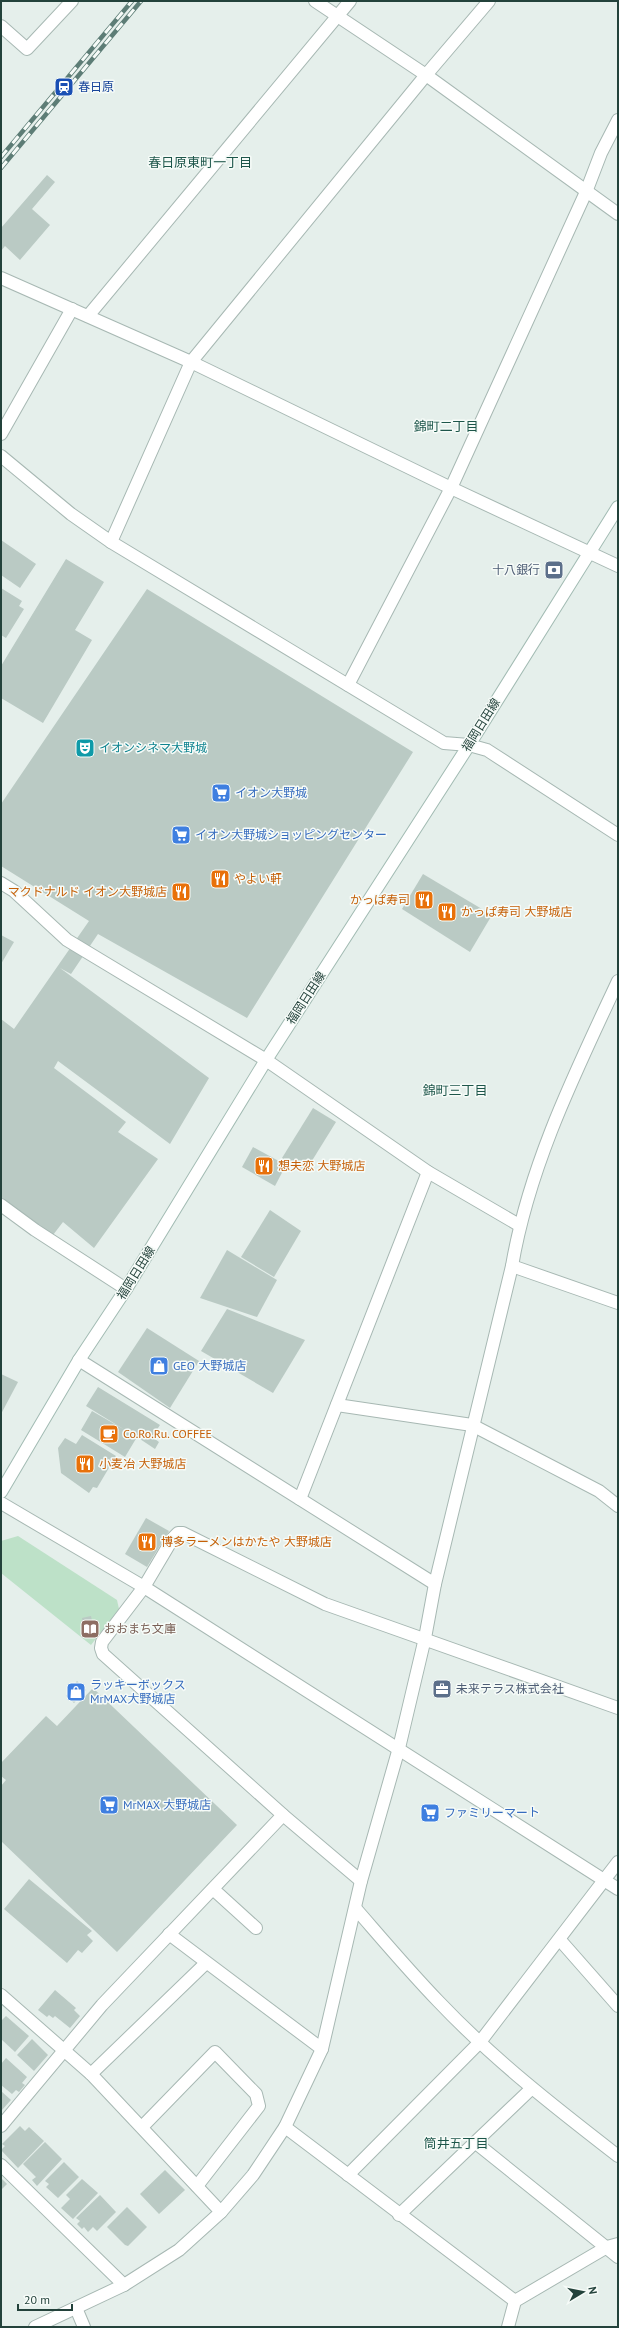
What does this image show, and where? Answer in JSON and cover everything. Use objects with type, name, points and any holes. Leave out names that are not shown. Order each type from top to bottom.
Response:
[{"type":"street","points":[[1,26],[27,49],[72,1]]},
{"type":"street","points":[[315,1],[426,75],[618,214]]},
{"type":"street","points":[[88,316],[350,1]]},
{"type":"street","points":[[111,542],[191,362],[426,75],[490,1]]},
{"type":"street","points":[[348,685],[451,488],[586,192],[601,153],[618,120]]},
{"type":"street","points":[[1,278],[191,362],[451,488],[590,551],[618,566]]},
{"type":"street","points":[[1,434],[72,309]]},
{"type":"street","points":[[1,456],[71,514],[111,542],[444,744],[469,745],[487,750],[618,835]]},
{"type":"street","name":"福岡日田線","points":[[1,1492],[78,1360],[126,1289],[266,1060],[469,745],[618,507]]},
{"type":"street","points":[[1,883],[14,891],[67,940],[266,1060],[428,1172],[519,1225]]},
{"type":"street","points":[[35,2327],[124,2285],[178,2250],[221,2212],[253,2175],[285,2127],[322,2049],[356,1910],[361,1880],[399,1748],[472,1425],[512,1266],[519,1225],[563,1097],[618,981]]},
{"type":"street","points":[[300,1499],[428,1172]]},
{"type":"street","points":[[1,1205],[35,1230],[126,1289]]},
{"type":"street","points":[[512,1266],[618,1303]]},
{"type":"street","points":[[78,1360],[435,1584]]},
{"type":"street","points":[[337,1404],[472,1425],[598,1491],[618,1506]]},
{"type":"street","points":[[1,1503],[144,1587],[399,1748],[618,1889]]},
{"type":"street","points":[[361,1880],[284,1815],[103,1654],[101,1648],[102,1642],[144,1587],[173,1538],[178,1533],[182,1533],[325,1604],[425,1638],[618,1708]]},
{"type":"street","points":[[1,2126],[66,2050],[102,2004],[284,1815]]},
{"type":"street","points":[[348,2175],[480,2042],[606,1881],[618,1862]]},
{"type":"street","points":[[213,1889],[256,1928]]},
{"type":"street","points":[[356,1910],[439,2003],[480,2042],[531,2089],[618,2156]]},
{"type":"street","points":[[170,1934],[206,1963],[322,2049]]},
{"type":"street","points":[[560,1940],[618,2006]]},
{"type":"street","points":[[91,2074],[206,1963]]},
{"type":"street","points":[[1,1995],[66,2050],[91,2074],[221,2212]]},
{"type":"street","points":[[142,2127],[215,2052],[256,2094],[259,2106],[196,2186]]},
{"type":"street","points":[[399,2215],[531,2089]]},
{"type":"street","points":[[285,2127],[399,2215],[515,2301]]},
{"type":"street","points":[[476,2143],[613,2245],[618,2256]]},
{"type":"street","points":[[1,2165],[124,2285]]},
{"type":"street","points":[[508,2327],[515,2301],[613,2245]]},
{"type":"street","points":[[76,2308],[84,2327]]},
{"type":"green space","points":[[18,1536],[117,1600],[119,1609],[91,1645],[1,1573],[1,1541]]},
{"type":"building","points":[[47,175],[55,182],[32,209],[50,225],[20,260],[5,246],[1,251],[1,228]]},
{"type":"building","points":[[1,540],[36,564],[20,588],[1,575]]},
{"type":"building","points":[[66,559],[104,582],[75,630],[92,640],[43,723],[1,698],[1,666]]},
{"type":"building","points":[[1,588],[22,601],[19,606],[24,609],[6,638],[1,635]]},
{"type":"building","name":"イオン大野城ショッピングセンター","points":[[147,589],[413,752],[247,1018],[98,934],[71,974],[60,968],[209,1078],[170,1144],[58,1061],[54,1068],[126,1122],[118,1132],[158,1159],[94,1248],[63,1222],[53,1235],[1,1197],[1,1019],[14,1029],[89,921],[1,866],[1,804]]},
{"type":"building","name":"かっぱ寿司 大野城店","points":[[423,874],[492,915],[470,952],[402,909]]},
{"type":"building","points":[[1,935],[14,942],[1,964]]},
{"type":"building","points":[[313,1108],[336,1122],[305,1172],[282,1158]]},
{"type":"building","name":"想夫恋 大野城店","points":[[253,1147],[286,1165],[275,1186],[242,1167]]},
{"type":"building","points":[[270,1210],[301,1231],[274,1277],[241,1257]]},
{"type":"building","points":[[227,1250],[277,1280],[257,1317],[200,1298]]},
{"type":"building","points":[[227,1309],[305,1340],[273,1393],[201,1351]]},
{"type":"building","name":"GEO 大野城店","points":[[147,1328],[199,1361],[170,1408],[118,1372]]},
{"type":"building","points":[[1,1374],[18,1382],[1,1414]]},
{"type":"building","points":[[98,1387],[160,1425],[152,1437],[159,1442],[155,1449],[137,1437],[125,1457],[81,1430],[92,1411],[125,1430],[86,1406]]},
{"type":"building","name":"小麦冶 大野城店","points":[[82,1435],[116,1456],[97,1488],[93,1487],[89,1493],[61,1473],[58,1448],[65,1438],[76,1444]]},
{"type":"building","name":"博多ラーメンはかたや 大野城店","points":[[146,1518],[169,1531],[147,1567],[125,1554]]},
{"type":"building","points":[[91,1616],[93,1626],[84,1628],[82,1618]]},
{"type":"building","name":"ラッキーボックス MrMAX大野城店","points":[[77,1681],[86,1690],[74,1703],[66,1696]]},
{"type":"building","name":"MrMAX 大野城店","points":[[93,1688],[237,1825],[117,1952],[1,1841],[1,1786],[6,1780],[1,1776],[1,1763],[46,1716],[57,1726]]},
{"type":"building","points":[[29,1879],[92,1931],[87,1935],[93,1941],[82,1953],[78,1950],[67,1963],[4,1909]]},
{"type":"building","points":[[55,1990],[76,2008],[74,2010],[80,2016],[70,2028],[55,2016],[53,2018],[49,2015],[47,2017],[38,2010]]},
{"type":"building","points":[[6,2016],[29,2036],[15,2052],[1,2039],[1,2021]]},
{"type":"building","points":[[32,2039],[48,2055],[34,2071],[17,2055]]},
{"type":"building","points":[[6,2058],[27,2077],[22,2083],[25,2085],[19,2092],[16,2090],[12,2094],[1,2085],[1,2064]]},
{"type":"building","points":[[1,2091],[11,2100],[1,2111]]},
{"type":"building","points":[[20,2126],[25,2131],[29,2127],[44,2141],[18,2168],[1,2150],[5,2146],[2,2144]]},
{"type":"building","points":[[45,2142],[62,2159],[37,2186],[32,2180],[36,2177],[23,2164]]},
{"type":"building","points":[[64,2162],[79,2177],[58,2198],[46,2187],[49,2184],[45,2181]]},
{"type":"building","points":[[165,2170],[185,2190],[159,2214],[140,2194]]},
{"type":"building","points":[[1,2178],[7,2184],[1,2190]]},
{"type":"building","points":[[82,2179],[98,2193],[73,2219],[61,2208],[70,2199],[66,2195]]},
{"type":"building","points":[[100,2195],[116,2212],[97,2231],[93,2227],[88,2232],[84,2227],[82,2229],[77,2224],[80,2221],[76,2218]]},
{"type":"building","points":[[127,2207],[147,2227],[128,2246],[125,2245],[107,2227]]},
{"type":"railway","points":[[1,157],[132,1]]},
{"type":"railway","points":[[1,168],[141,1]]},
{"type":"place","name":"春日原","points":[[64,87]]},
{"type":"place","name":"十八銀行","points":[[554,570]]},
{"type":"place","name":"イオンシネマ大野城","points":[[85,748]]},
{"type":"place","name":"イオン大野城","points":[[221,793]]},
{"type":"place","name":"イオン大野城ショッピングセンター","points":[[181,835]]},
{"type":"place","name":"やよい軒","points":[[220,879]]},
{"type":"place","name":"マクドナルド イオン大野城店","points":[[181,892]]},
{"type":"place","name":"かっぱ寿司","points":[[424,900]]},
{"type":"place","name":"かっぱ寿司 大野城店","points":[[447,912]]},
{"type":"place","name":"想夫恋 大野城店","points":[[264,1166]]},
{"type":"place","name":"GEO 大野城店","points":[[159,1366]]},
{"type":"place","name":"Co.Ro.Ru. COFFEE","points":[[109,1434]]},
{"type":"place","name":"小麦冶 大野城店","points":[[85,1464]]},
{"type":"place","name":"博多ラーメンはかたや 大野城店","points":[[147,1542]]},
{"type":"place","name":"おおまち文庫","points":[[90,1629]]},
{"type":"place","name":"未来テラス株式会社","points":[[442,1689]]},
{"type":"place","name":"ラッキーボックス MrMAX大野城店","points":[[76,1692]]},
{"type":"place","name":"MrMAX 大野城店","points":[[109,1805]]},
{"type":"place","name":"ファミリーマート","points":[[430,1813]]},
{"type":"district","name":"春日原東町一丁目","points":[[200,162]]},
{"type":"district","name":"錦町二丁目","points":[[446,426]]},
{"type":"district","name":"錦町三丁目","points":[[455,1090]]},
{"type":"district","name":"筒井五丁目","points":[[456,2143]]}]
